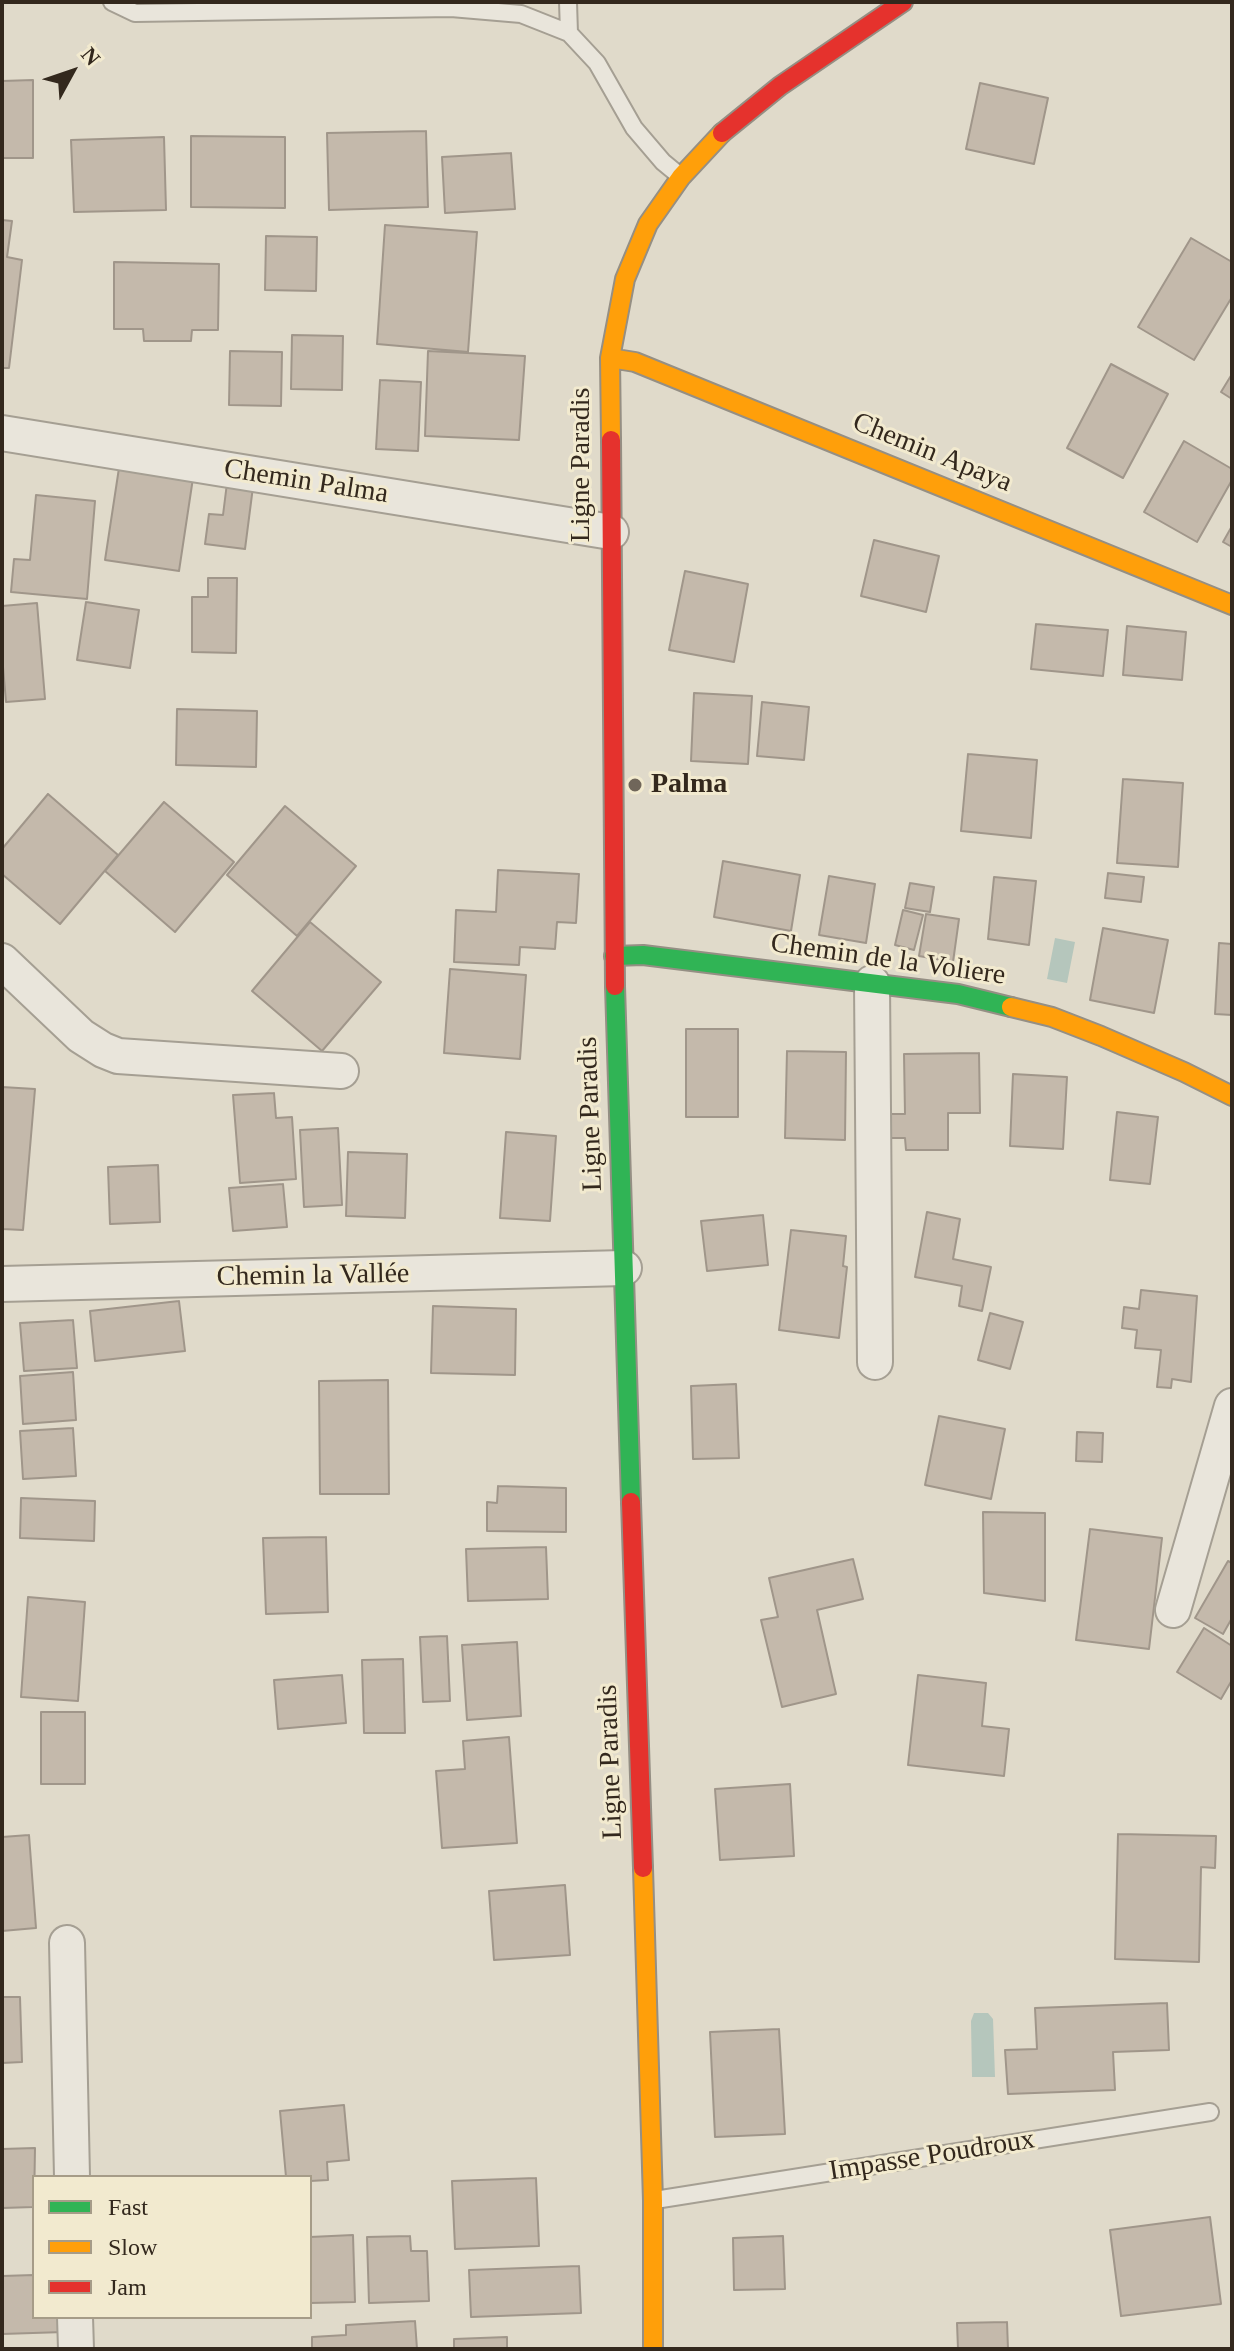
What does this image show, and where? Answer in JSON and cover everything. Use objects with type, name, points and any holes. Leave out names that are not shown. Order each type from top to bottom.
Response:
[{"type":"main road","name":"Ligne Paradis","points":[[653,2349],[653,2201],[614,956],[610,358],[625,279],[648,224],[681,177],[720,135],[780,86],[903,2]]},
{"type":"main road","name":"Chemin Apaya","points":[[610,358],[635,362],[1232,605]]},
{"type":"main road","name":"Chemin de la Voliere","points":[[614,956],[643,955],[958,994],[1052,1017],[1170,1066],[1232,1096]]},
{"type":"street","name":"Chemin Palma","points":[[2,433],[611,532]]},
{"type":"street","points":[[2,961],[81,1036],[118,1056],[341,1071]]},
{"type":"street","points":[[872,983],[875,1362]]},
{"type":"street","name":"Chemin la Vallée","points":[[2,1284],[624,1268]]},
{"type":"street","points":[[1173,1610],[1232,1406]]},
{"type":"street","points":[[67,1943],[72,2175]]},
{"type":"street","points":[[75,2319],[76,2349]]},
{"type":"lane","points":[[112,2],[135,13],[452,5],[521,14],[569,33],[597,63],[634,128],[663,162],[681,177]]},
{"type":"lane","points":[[568,2],[569,33]]},
{"type":"lane","points":[[2,1284],[2,1296]]},
{"type":"lane","name":"Impasse Poudroux","points":[[653,2201],[1210,2112]]},
{"type":"shaded area","points":[[1055,938],[1075,942],[1067,983],[1047,979]]},
{"type":"shaded area","points":[[974,2013],[988,2013],[993,2019],[995,2077],[972,2077],[971,2021]]},
{"type":"building","points":[[33,80],[33,158],[2,158],[2,81]]},
{"type":"building","points":[[980,83],[1048,98],[1034,164],[966,149]]},
{"type":"building","points":[[426,131],[428,207],[329,210],[327,133]]},
{"type":"building","points":[[191,136],[285,137],[285,208],[191,207]]},
{"type":"building","points":[[164,137],[166,210],[74,212],[71,140]]},
{"type":"building","points":[[511,153],[515,209],[445,213],[442,157]]},
{"type":"building","points":[[2,220],[12,221],[7,257],[22,260],[9,368],[2,368]]},
{"type":"building","points":[[385,225],[477,232],[468,352],[377,344]]},
{"type":"building","points":[[266,236],[317,237],[316,291],[265,290]]},
{"type":"building","points":[[1191,238],[1232,262],[1232,297],[1194,360],[1138,327]]},
{"type":"building","points":[[114,262],[219,264],[218,330],[192,330],[191,341],[144,341],[143,329],[114,329]]},
{"type":"building","points":[[292,335],[343,336],[342,390],[291,389]]},
{"type":"building","points":[[230,351],[282,352],[281,406],[229,405]]},
{"type":"building","points":[[428,351],[525,356],[519,440],[425,436]]},
{"type":"building","points":[[1111,364],[1168,394],[1123,478],[1067,448]]},
{"type":"building","points":[[1232,374],[1232,399],[1221,392]]},
{"type":"building","points":[[380,380],[421,382],[418,451],[376,449]]},
{"type":"building","points":[[1184,441],[1232,469],[1232,480],[1197,542],[1144,512]]},
{"type":"building","points":[[119,468],[193,478],[179,571],[105,560]]},
{"type":"building","points":[[228,475],[254,479],[245,549],[205,544],[209,514],[223,515]]},
{"type":"building","points":[[36,495],[95,501],[87,599],[11,592],[14,559],[30,560]]},
{"type":"building","points":[[1232,526],[1232,547],[1223,542]]},
{"type":"building","points":[[874,540],[939,556],[926,612],[861,596]]},
{"type":"building","points":[[685,571],[748,584],[734,662],[669,650]]},
{"type":"building","points":[[208,578],[237,578],[236,653],[192,652],[192,597],[208,597]]},
{"type":"building","points":[[86,602],[139,610],[130,668],[77,660]]},
{"type":"building","points":[[37,603],[45,699],[6,702],[2,606]]},
{"type":"building","points":[[1036,624],[1108,630],[1103,676],[1031,669]]},
{"type":"building","points":[[1127,626],[1186,632],[1182,680],[1123,675]]},
{"type":"building","points":[[694,693],[752,696],[748,764],[691,761]]},
{"type":"building","points":[[762,702],[809,707],[804,760],[757,756]]},
{"type":"building","points":[[177,709],[257,711],[256,767],[176,765]]},
{"type":"building","points":[[968,754],[1037,760],[1031,838],[961,831]]},
{"type":"building","points":[[1123,779],[1183,783],[1178,867],[1117,863]]},
{"type":"building","points":[[48,794],[118,855],[60,924],[2,874],[2,849]]},
{"type":"building","points":[[164,802],[234,862],[175,932],[105,871]]},
{"type":"building","points":[[285,806],[356,866],[297,936],[227,875]]},
{"type":"building","points":[[723,861],[800,875],[791,931],[714,917]]},
{"type":"building","points":[[498,870],[579,874],[576,923],[557,922],[555,949],[520,947],[519,965],[454,962],[456,910],[496,912]]},
{"type":"building","points":[[1108,873],[1144,877],[1141,902],[1105,898]]},
{"type":"building","points":[[829,876],[875,884],[866,943],[819,935]]},
{"type":"building","points":[[994,877],[1036,881],[1029,945],[988,939]]},
{"type":"building","points":[[910,883],[934,887],[930,912],[905,908]]},
{"type":"building","points":[[903,910],[923,915],[914,950],[895,945]]},
{"type":"building","points":[[926,914],[959,919],[953,962],[919,956]]},
{"type":"building","points":[[310,922],[381,982],[322,1051],[252,991]]},
{"type":"building","points":[[1103,928],[1168,940],[1154,1013],[1090,1000]]},
{"type":"building","points":[[1219,943],[1232,944],[1232,1015],[1215,1014]]},
{"type":"building","points":[[450,969],[526,975],[520,1059],[444,1053]]},
{"type":"building","points":[[686,1029],[738,1029],[738,1117],[686,1117]]},
{"type":"building","points":[[787,1051],[846,1052],[845,1140],[785,1138]]},
{"type":"building","points":[[979,1053],[980,1113],[948,1113],[948,1150],[906,1150],[905,1138],[883,1138],[883,1114],[905,1114],[904,1054]]},
{"type":"building","points":[[1013,1074],[1067,1077],[1063,1149],[1010,1146]]},
{"type":"building","points":[[2,1087],[35,1089],[23,1230],[2,1229]]},
{"type":"building","points":[[274,1093],[276,1118],[292,1117],[296,1179],[240,1183],[233,1095]]},
{"type":"building","points":[[1117,1112],[1158,1117],[1150,1184],[1110,1180]]},
{"type":"building","points":[[338,1128],[342,1205],[304,1207],[300,1130]]},
{"type":"building","points":[[506,1132],[556,1136],[550,1221],[500,1218]]},
{"type":"building","points":[[348,1152],[407,1154],[405,1218],[346,1216]]},
{"type":"building","points":[[158,1165],[160,1222],[110,1224],[108,1167]]},
{"type":"building","points":[[283,1184],[287,1227],[233,1231],[229,1188]]},
{"type":"building","points":[[927,1212],[960,1219],[953,1259],[991,1267],[982,1311],[959,1306],[962,1286],[915,1277]]},
{"type":"building","points":[[763,1215],[768,1265],[707,1271],[701,1221]]},
{"type":"building","points":[[791,1230],[846,1236],[843,1266],[847,1267],[839,1338],[779,1330]]},
{"type":"building","points":[[1141,1290],[1197,1296],[1191,1382],[1172,1379],[1171,1388],[1157,1387],[1161,1350],[1135,1348],[1137,1330],[1122,1328],[1124,1307],[1139,1309]]},
{"type":"building","points":[[179,1301],[185,1351],[95,1361],[90,1311]]},
{"type":"building","points":[[433,1306],[516,1309],[515,1375],[431,1373]]},
{"type":"building","points":[[990,1313],[1023,1322],[1010,1369],[978,1360]]},
{"type":"building","points":[[73,1320],[77,1368],[24,1371],[20,1323]]},
{"type":"building","points":[[73,1372],[76,1420],[23,1424],[20,1376]]},
{"type":"building","points":[[388,1380],[389,1494],[320,1494],[319,1381]]},
{"type":"building","points":[[736,1384],[739,1458],[693,1459],[691,1386]]},
{"type":"building","points":[[939,1416],[1005,1429],[991,1499],[925,1485]]},
{"type":"building","points":[[73,1428],[76,1476],[23,1479],[20,1431]]},
{"type":"building","points":[[1077,1432],[1103,1433],[1102,1462],[1076,1461]]},
{"type":"building","points":[[498,1486],[566,1488],[566,1532],[487,1531],[487,1502],[497,1503]]},
{"type":"building","points":[[21,1498],[95,1501],[94,1541],[20,1538]]},
{"type":"building","points":[[983,1512],[1045,1513],[1045,1601],[984,1593]]},
{"type":"building","points":[[1090,1529],[1162,1538],[1149,1649],[1076,1640]]},
{"type":"building","points":[[326,1537],[328,1612],[266,1614],[263,1538]]},
{"type":"building","points":[[546,1547],[548,1599],[468,1601],[466,1549]]},
{"type":"building","points":[[853,1559],[863,1599],[817,1610],[836,1694],[782,1707],[761,1620],[778,1617],[769,1578]]},
{"type":"building","points":[[1228,1561],[1232,1563],[1232,1618],[1223,1634],[1195,1618]]},
{"type":"building","points":[[28,1597],[85,1602],[78,1701],[21,1697]]},
{"type":"building","points":[[1204,1628],[1232,1646],[1232,1680],[1221,1699],[1177,1672]]},
{"type":"building","points":[[447,1636],[450,1701],[423,1702],[420,1637]]},
{"type":"building","points":[[517,1642],[521,1716],[467,1720],[462,1645]]},
{"type":"building","points":[[403,1659],[405,1733],[364,1733],[362,1660]]},
{"type":"building","points":[[342,1675],[346,1723],[278,1729],[274,1680]]},
{"type":"building","points":[[918,1675],[986,1683],[982,1726],[1009,1729],[1004,1776],[908,1765]]},
{"type":"building","points":[[41,1712],[85,1712],[85,1784],[41,1784]]},
{"type":"building","points":[[509,1737],[517,1843],[442,1848],[436,1771],[465,1769],[463,1741]]},
{"type":"building","points":[[790,1784],[794,1856],[720,1860],[715,1789]]},
{"type":"building","points":[[1118,1834],[1216,1836],[1215,1868],[1201,1867],[1199,1962],[1115,1959]]},
{"type":"building","points":[[29,1835],[36,1928],[2,1931],[2,1837]]},
{"type":"building","points":[[565,1885],[570,1955],[494,1960],[489,1891]]},
{"type":"building","points":[[2,1997],[20,1997],[22,2062],[2,2063]]},
{"type":"building","points":[[1167,2003],[1169,2050],[1113,2052],[1115,2090],[1008,2094],[1005,2050],[1037,2049],[1035,2008]]},
{"type":"building","points":[[779,2029],[785,2134],[715,2137],[710,2032]]},
{"type":"building","points":[[344,2105],[349,2160],[327,2162],[328,2180],[312,2181],[312,2175],[286,2175],[280,2111]]},
{"type":"building","points":[[35,2148],[32,2207],[2,2208],[2,2149]]},
{"type":"building","points":[[536,2178],[539,2246],[455,2249],[452,2181]]},
{"type":"building","points":[[1210,2217],[1221,2304],[1121,2316],[1110,2230]]},
{"type":"building","points":[[353,2235],[355,2302],[312,2303],[312,2237]]},
{"type":"building","points":[[410,2236],[411,2251],[427,2251],[429,2301],[369,2303],[367,2237]]},
{"type":"building","points":[[783,2236],[785,2289],[734,2290],[733,2238]]},
{"type":"building","points":[[579,2266],[581,2313],[471,2317],[469,2270]]},
{"type":"building","points":[[32,2275],[32,2319],[63,2319],[64,2332],[2,2334],[2,2276]]},
{"type":"building","points":[[415,2321],[417,2349],[312,2349],[312,2337],[346,2335],[346,2325]]},
{"type":"building","points":[[1007,2322],[1008,2349],[958,2349],[957,2323]]},
{"type":"building","points":[[507,2337],[507,2349],[454,2349],[454,2339]]},
{"type":"traffic: fast","points":[[614,956],[643,955],[958,994],[1011,1007]]},
{"type":"traffic: fast","points":[[615,986],[631,1502]]},
{"type":"traffic: slow","points":[[611,440],[610,358],[625,279],[648,224],[681,177],[722,133]]},
{"type":"traffic: slow","points":[[610,358],[635,362],[1232,605]]},
{"type":"traffic: slow","points":[[1011,1007],[1052,1017],[1101,1036],[1232,1096]]},
{"type":"traffic: slow","points":[[643,1868],[653,2201],[653,2349]]},
{"type":"traffic: jam","points":[[722,133],[780,86],[903,2]]},
{"type":"traffic: jam","points":[[611,440],[615,986]]},
{"type":"traffic: jam","points":[[631,1502],[643,1868]]},
{"type":"place","name":"Palma","points":[[635,785]]}]
